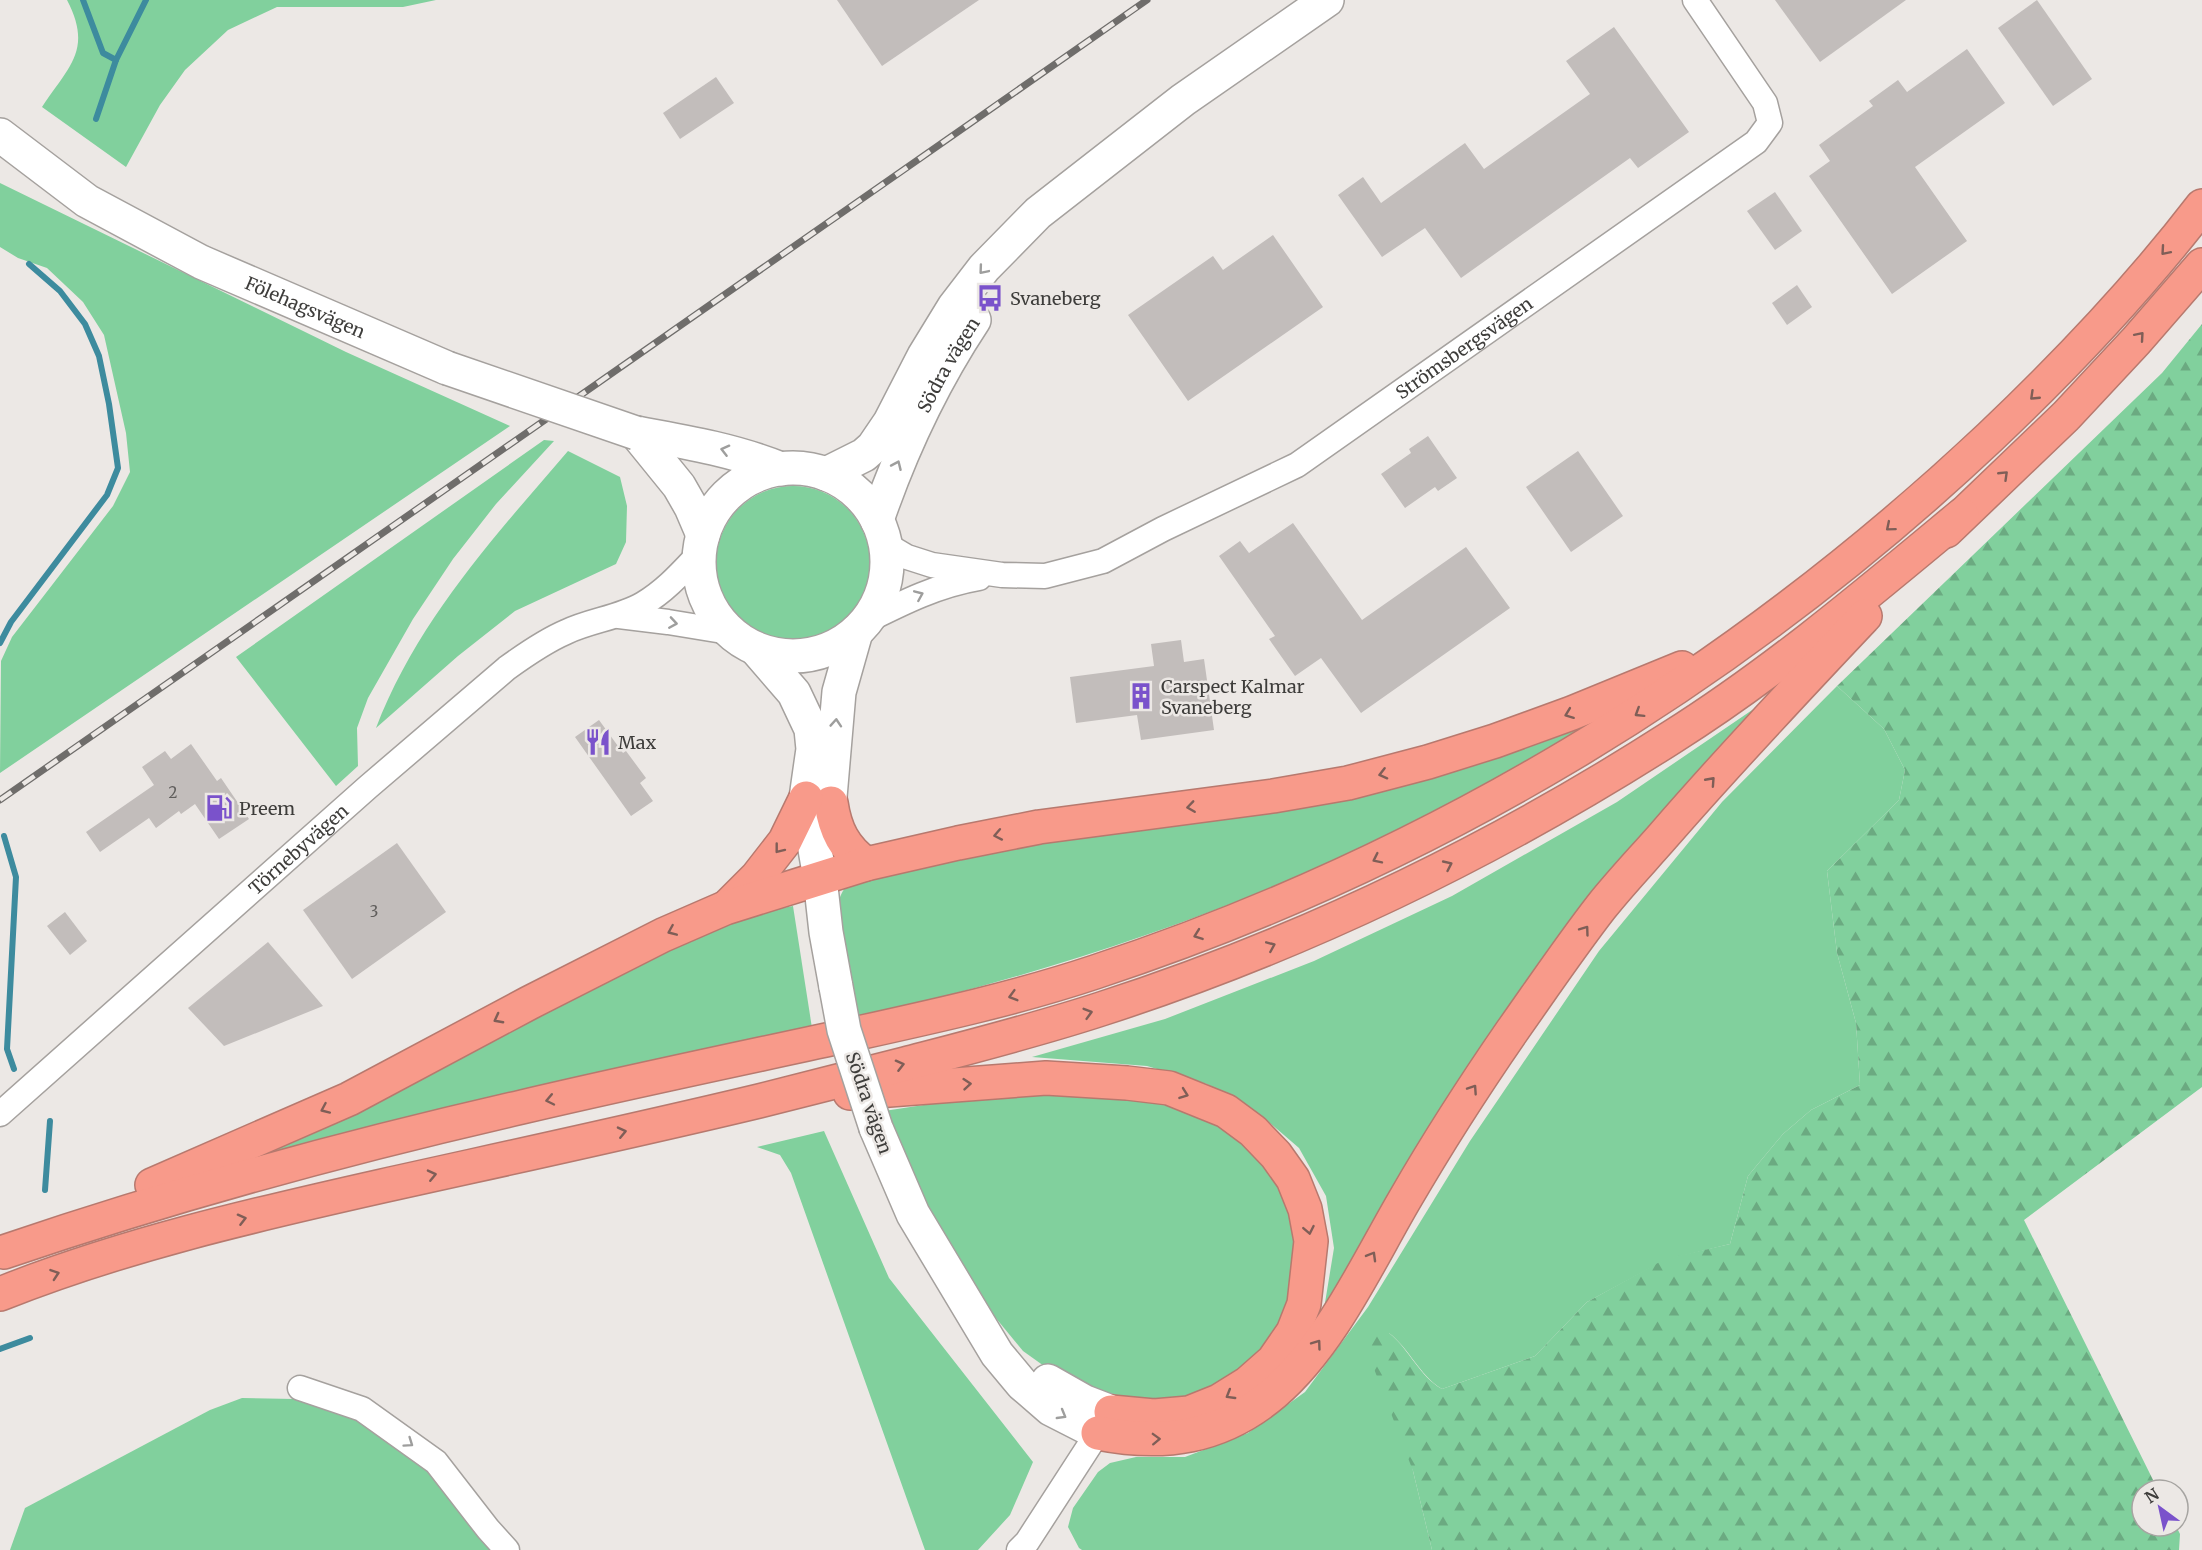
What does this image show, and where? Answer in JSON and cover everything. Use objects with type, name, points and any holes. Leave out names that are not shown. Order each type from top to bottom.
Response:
[{"type":"highway","points":[[2,1252],[172,1197],[274,1169],[521,1107],[964,1010],[1092,973],[1217,928],[1334,880],[1458,819],[1560,762],[1653,704],[1740,644],[1833,575],[1917,504],[2038,392],[2108,317],[2202,206]]},
{"type":"highway","points":[[1104,1423],[1127,1439],[1156,1440],[1193,1436],[1221,1426],[1251,1410],[1274,1394],[1297,1371],[1343,1307],[1436,1146],[1513,1030],[1602,907],[1708,784],[1962,515],[2066,416],[2136,341],[2202,265]]},
{"type":"highway","points":[[0,1294],[145,1245],[281,1209],[762,1100],[968,1047],[1100,1009],[1251,954],[1346,914],[1476,852],[1577,795],[1674,736],[1854,605],[1962,515]]},
{"type":"highway","points":[[2,1252],[349,1099],[519,1008],[663,935],[725,908],[866,864],[958,843],[1040,828],[1273,796],[1359,780],[1495,741],[1572,713],[1740,644]]},
{"type":"highway","points":[[725,908],[757,877],[818,800],[834,821],[844,844],[853,855],[866,864]]},
{"type":"highway","points":[[762,1100],[1046,1078],[1127,1083],[1169,1088],[1226,1111],[1253,1131],[1276,1155],[1293,1179],[1305,1209],[1311,1241],[1304,1304],[1293,1332],[1274,1360],[1248,1383],[1219,1401],[1189,1413],[1104,1423]]},
{"type":"main road","name":"Södra vägen","points":[[826,474],[864,455],[882,436],[924,356],[954,307],[984,268],[1038,213],[1183,100],[1327,0]]},
{"type":"main road","name":"Fölehagsvägen","points":[[0,135],[87,201],[201,262],[447,368],[636,433],[710,446],[748,456],[781,469]]},
{"type":"main road","name":"Södra vägen","points":[[881,532],[892,476],[940,376],[972,322],[1027,250],[1121,147]]},
{"type":"main road","name":"Fölehagsvägen","points":[[636,433],[681,462],[693,473],[705,533]]},
{"type":"main road","points":[[804,468],[826,474],[856,492],[864,500],[881,532],[887,564],[884,584],[877,603],[861,626],[837,645],[815,654],[791,656],[756,649],[729,632],[711,610],[705,597],[699,576],[705,533],[731,490],[742,482],[781,469],[804,468]]},
{"type":"main road","name":"Södra vägen","points":[[818,800],[839,692],[861,626]]},
{"type":"main road","name":"Södra vägen","points":[[756,649],[794,693],[811,729],[818,800],[820,878],[826,932],[844,1030],[876,1128],[913,1214],[997,1354],[1022,1384],[1052,1409],[1104,1423]]},
{"type":"street","name":"Strömsbergsvägen","points":[[881,532],[907,557],[932,565],[1002,575],[1045,576],[1103,561],[1163,529],[1297,465],[1756,142],[1770,123],[1764,103],[1701,2]]},
{"type":"street","name":"Törnebyvägen","points":[[0,1114],[368,787],[507,668],[565,632],[616,616],[659,594],[671,584],[705,533]]},
{"type":"street","name":"Strömsbergsvägen","points":[[861,626],[932,590],[956,582],[1002,575]]},
{"type":"street","name":"Törnebyvägen","points":[[616,616],[729,632]]},
{"type":"street","points":[[300,1388],[362,1409],[436,1462],[507,1550]]},
{"type":"street","points":[[1031,1547],[1104,1423]]},
{"type":"green space","points":[[67,0],[436,0],[403,7],[277,7],[228,30],[185,70],[160,105],[126,167],[42,107],[69,68],[78,45],[78,32]]},
{"type":"green space","points":[[0,183],[346,352],[510,426],[0,773],[1,661],[12,637],[113,506],[130,472],[126,433],[104,335],[83,302],[47,268],[18,258],[0,247]]},
{"type":"green space","points":[[2202,324],[2202,1087],[2024,1220],[2152,1478],[2130,1478],[2130,1538],[2180,1538],[2179,1550],[1432,1550],[1413,1471],[1368,1353],[1374,1334],[1389,1333],[1427,1377],[1442,1389],[1535,1356],[1587,1302],[1665,1259],[1730,1244],[1748,1176],[1783,1134],[1811,1110],[1860,1085],[1856,1023],[1837,953],[1827,871],[1899,800],[1905,770],[1884,729],[1837,686],[2162,373]]},
{"type":"green space","points":[[544,440],[554,441],[496,504],[453,559],[413,619],[368,698],[357,728],[358,766],[336,786],[236,657]]},
{"type":"green space","points":[[568,451],[620,477],[627,506],[626,542],[616,564],[515,611],[458,656],[376,728],[413,652],[460,581]]},
{"type":"green space","points":[[793,486],[808,487],[823,492],[848,508],[864,533],[869,548],[869,578],[864,593],[848,618],[823,634],[808,639],[793,640],[778,639],[763,634],[738,618],[722,593],[717,578],[716,563],[717,548],[722,533],[738,508],[763,492],[778,487]]},
{"type":"green space","points":[[1837,686],[1884,729],[1905,770],[1899,800],[1827,871],[1837,953],[1856,1023],[1860,1085],[1811,1110],[1783,1134],[1748,1176],[1730,1244],[1665,1260],[1587,1302],[1535,1356],[1442,1389],[1427,1377],[1389,1333],[1413,1471],[1432,1550],[1082,1550],[1079,1548],[1068,1527],[1073,1508],[1098,1472],[1110,1463],[1136,1457],[1185,1457],[1248,1433],[1305,1392],[1368,1307],[1470,1141],[1599,951],[1722,802]]},
{"type":"green space","points":[[1761,704],[1535,974],[1448,1097],[1323,1315],[1334,1248],[1326,1196],[1299,1148],[1263,1117],[1207,1084],[1147,1066],[1032,1057],[1165,1019],[1314,961],[1452,896],[1617,802]]},
{"type":"green space","points":[[1578,726],[1582,733],[1423,818],[1369,845],[1244,899],[1052,966],[854,1019],[837,910],[846,887],[867,873],[1113,830],[1276,812],[1392,786]]},
{"type":"green space","points":[[793,906],[812,1028],[226,1168],[638,959],[755,913]]},
{"type":"green space","points":[[1052,1094],[1118,1096],[1165,1104],[1206,1118],[1249,1145],[1288,1200],[1299,1239],[1287,1315],[1262,1355],[1193,1399],[1113,1401],[1065,1381],[1023,1351],[981,1300],[935,1228],[884,1111],[983,1096]]},
{"type":"green space","points":[[824,1131],[889,1278],[1033,1462],[1010,1515],[978,1550],[925,1550],[791,1173],[780,1155],[757,1147]]},
{"type":"green space","points":[[242,1398],[295,1399],[357,1416],[431,1467],[497,1550],[10,1550],[25,1508],[210,1410]]},
{"type":"building","points":[[837,0],[979,0],[882,66]]},
{"type":"building","points":[[1775,0],[1906,0],[1820,62]]},
{"type":"building","points":[[2037,0],[2092,79],[2053,106],[1998,28]]},
{"type":"building","points":[[1614,27],[1689,132],[1638,168],[1630,158],[1461,278],[1425,228],[1382,257],[1338,195],[1363,177],[1381,203],[1465,143],[1484,169],[1590,94],[1566,61]]},
{"type":"building","points":[[1967,49],[2005,103],[1915,167],[1967,241],[1892,294],[1809,176],[1830,161],[1819,145],[1873,106],[1869,101],[1898,80],[1907,92]]},
{"type":"building","points":[[716,77],[734,103],[680,139],[663,113]]},
{"type":"building","points":[[1775,192],[1802,231],[1775,250],[1747,211]]},
{"type":"building","points":[[1273,235],[1323,307],[1188,401],[1128,315],[1213,256],[1223,270]]},
{"type":"building","points":[[1797,285],[1812,307],[1787,325],[1772,303]]},
{"type":"building","points":[[1428,436],[1457,478],[1438,491],[1435,487],[1405,508],[1381,474],[1411,453],[1409,449]]},
{"type":"building","points":[[1578,451],[1623,516],[1571,552],[1526,487]]},
{"type":"building","points":[[1293,523],[1362,620],[1466,547],[1510,608],[1361,713],[1321,658],[1295,676],[1269,639],[1275,636],[1219,556],[1240,541],[1249,553]]},
{"type":"building","name":"Carspect Kalmar Svaneberg","points":[[1181,640],[1184,662],[1204,659],[1214,730],[1141,740],[1137,715],[1076,723],[1070,677],[1154,666],[1151,644]]},
{"type":"building","points":[[599,720],[623,753],[626,751],[646,778],[640,783],[653,801],[631,816],[575,737]]},
{"type":"building","points":[[191,744],[217,781],[221,778],[249,819],[219,839],[195,804],[181,814],[179,811],[156,828],[149,818],[100,852],[86,832],[154,785],[142,767],[165,751],[171,759]]},
{"type":"building","points":[[397,843],[446,912],[352,979],[303,910]]},
{"type":"building","points":[[65,912],[87,941],[70,955],[47,926]]},
{"type":"building","points":[[268,942],[323,1006],[224,1046],[188,1008]]},
{"type":"waterway","points":[[83,0],[103,53],[116,60]]},
{"type":"waterway","points":[[96,119],[116,60],[146,0]]},
{"type":"waterway","points":[[0,643],[11,622],[107,495],[118,468],[109,404],[99,356],[85,324],[60,291],[29,264]]},
{"type":"waterway","points":[[4,836],[16,877],[7,1049],[14,1069]]},
{"type":"waterway","points":[[45,1190],[50,1121]]},
{"type":"waterway","points":[[0,1349],[30,1338]]},
{"type":"railway","points":[[0,800],[1147,0]]},
{"type":"place","name":"Svaneberg","points":[[990,298]]},
{"type":"place","name":"Carspect Kalmar Svaneberg","points":[[1141,696]]},
{"type":"place","name":"Max","points":[[598,742]]},
{"type":"place","name":"Preem","points":[[219,808]]}]
